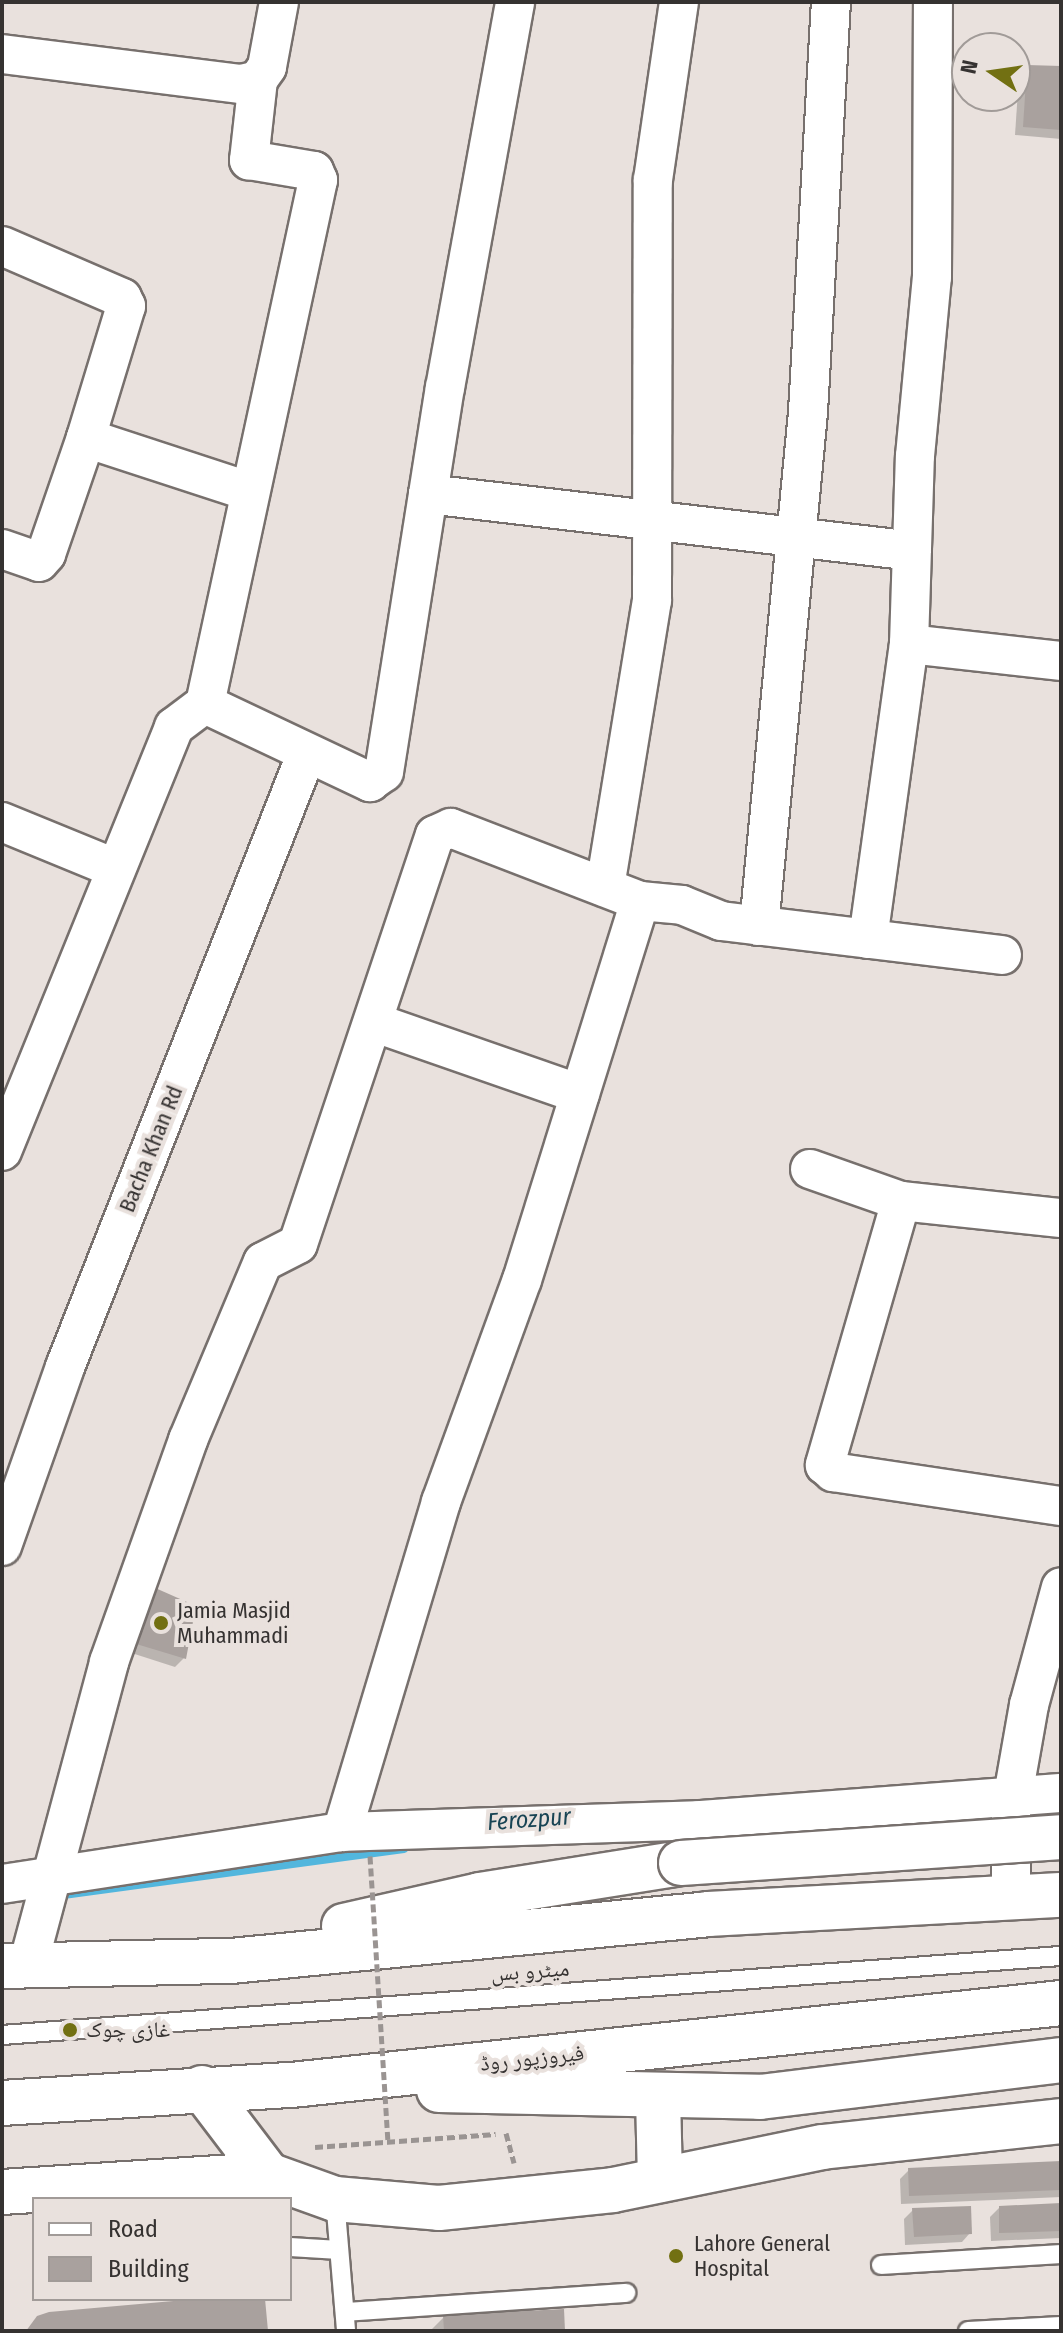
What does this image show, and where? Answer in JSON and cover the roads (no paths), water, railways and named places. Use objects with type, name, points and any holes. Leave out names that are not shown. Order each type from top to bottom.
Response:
[{"type":"main road","points":[[231,1961],[311,1934],[480,1895],[681,1863],[1061,1837]]},
{"type":"main road","points":[[15,1966],[231,1961],[707,1914],[1061,1895]]},
{"type":"main road","name":"فیروزپور روڈ","points":[[2,2103],[301,2084],[1061,2003]]},
{"type":"main road","points":[[301,2084],[658,2097],[760,2097],[1061,2060]]},
{"type":"main road","points":[[202,2088],[268,2175]]},
{"type":"main road","points":[[658,2097],[660,2180]]},
{"type":"main road","points":[[2,2192],[268,2175],[335,2199],[439,2208],[613,2190],[822,2147],[1061,2121]]},
{"type":"street","points":[[2,1151],[114,868],[174,727],[205,704],[248,491],[318,180],[314,171],[249,160],[258,80],[267,67],[279,2]]},
{"type":"street","points":[[205,704],[306,755],[370,782],[379,780],[384,772],[428,494],[515,2]]},
{"type":"street","points":[[356,1844],[441,1502],[522,1280],[580,1094],[622,894],[652,601],[653,180],[679,2]]},
{"type":"street","points":[[759,926],[808,412],[831,2]]},
{"type":"street","points":[[868,939],[909,644],[912,551],[932,277],[933,2]]},
{"type":"street","points":[[2,54],[241,84],[258,80]]},
{"type":"street","points":[[2,246],[122,298],[126,306],[86,438],[46,554],[39,562],[2,549]]},
{"type":"street","points":[[86,438],[248,491]]},
{"type":"street","points":[[428,494],[912,551]]},
{"type":"street","points":[[909,644],[1061,661]]},
{"type":"street","name":"Bacha Khan Rd","points":[[2,1546],[70,1353],[306,755]]},
{"type":"street","points":[[2,822],[114,868]]},
{"type":"street","points":[[15,1966],[53,1878],[109,1662],[188,1440],[263,1262],[298,1244],[440,828],[451,828],[622,894],[682,905],[721,921],[1002,955]]},
{"type":"street","points":[[373,1022],[580,1094]]},
{"type":"street","points":[[810,1169],[901,1201],[1061,1218]]},
{"type":"street","points":[[901,1201],[825,1465],[833,1472],[1061,1506]]},
{"type":"street","points":[[1011,1899],[1013,1797],[1029,1705],[1061,1587]]},
{"type":"street","points":[[2,1884],[356,1844],[1061,1793]]},
{"type":"lane","name":"میٹرو بس","points":[[2,2035],[1061,1956]]},
{"type":"lane","points":[[335,2199],[345,2322],[626,2293]]},
{"type":"lane","points":[[292,2247],[339,2250]]},
{"type":"lane","points":[[881,2265],[1061,2254]]},
{"type":"lane","points":[[968,2331],[1061,2326]]},
{"type":"waterway","name":"Ferozpur","points":[[56,1895],[404,1848]]},
{"type":"place","name":"Jamia Masjid Muhammadi","points":[[161,1623]]},
{"type":"place","name":"غازی چوک","points":[[70,2030]]},
{"type":"place","name":"Lahore General Hospital","points":[[676,2256]]}]
